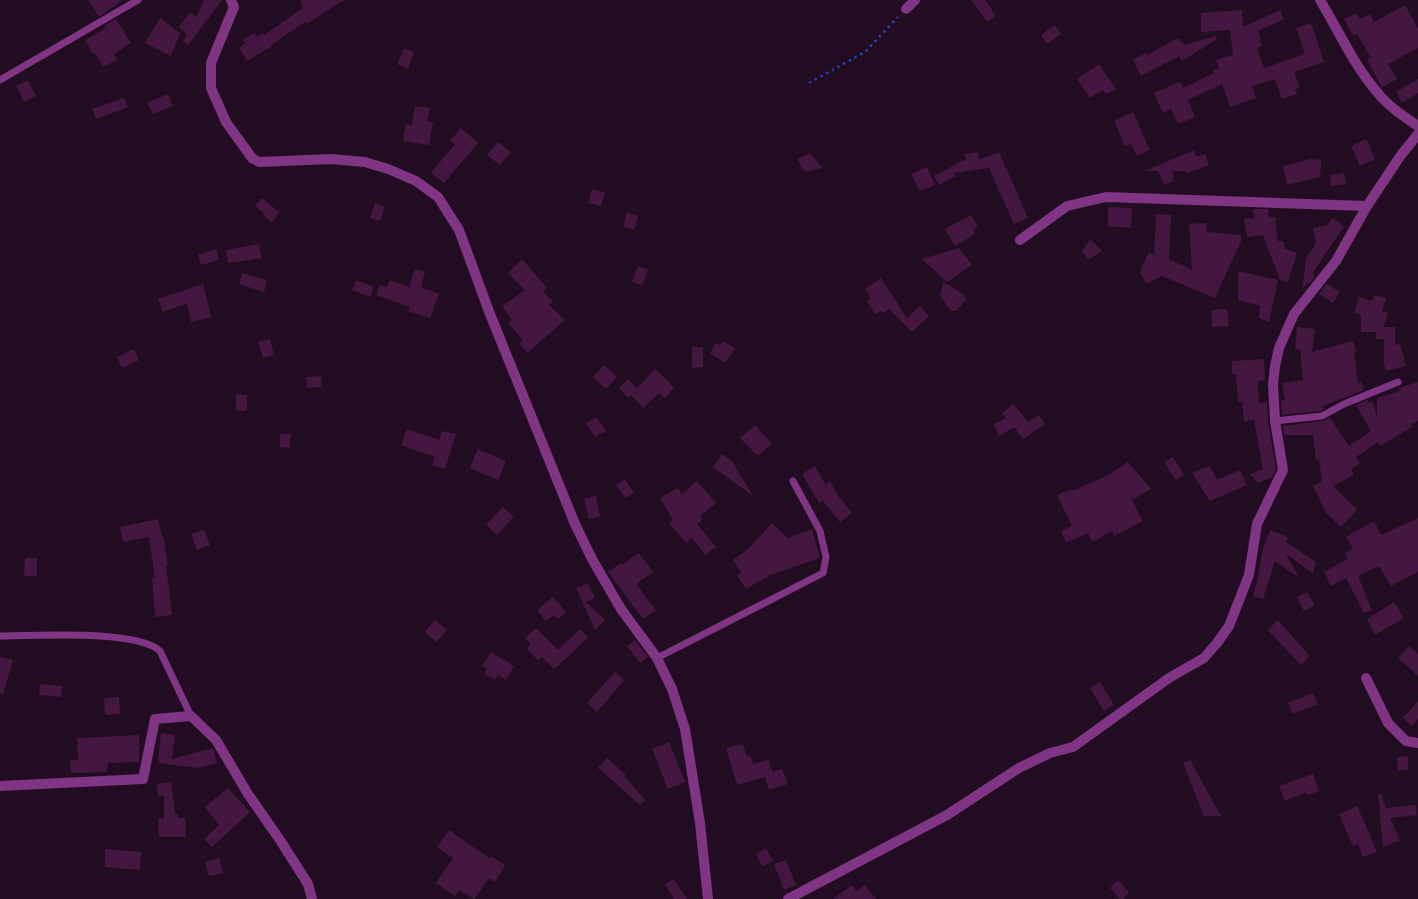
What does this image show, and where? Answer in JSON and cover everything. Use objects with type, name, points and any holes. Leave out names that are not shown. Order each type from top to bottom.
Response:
[{"type":"street","points":[[231,0],[234,7],[211,63],[212,88],[226,122],[252,158],[259,162],[331,159],[366,162],[388,169],[416,181],[438,197],[459,230],[575,524],[592,559],[621,609],[657,658],[672,690],[685,729],[700,823],[708,899]]},
{"type":"street","points":[[906,9],[915,0]]},
{"type":"street","points":[[1320,0],[1364,75],[1377,93],[1393,109],[1418,126]]},
{"type":"street","points":[[788,899],[947,815],[1019,768],[1050,753],[1074,747],[1169,678],[1204,658],[1218,642],[1228,626],[1249,575],[1257,524],[1283,470],[1275,421],[1273,384],[1279,348],[1294,314],[1336,261],[1367,206],[1401,155],[1418,134]]},
{"type":"street","points":[[1020,240],[1067,206],[1106,197],[1367,206]]},
{"type":"street","points":[[1366,678],[1388,723],[1406,741],[1418,743]]},
{"type":"street","points":[[0,786],[143,779],[155,719],[190,716],[216,740],[248,794],[308,884],[312,899]]},
{"type":"lane","points":[[0,80],[138,0]]},
{"type":"lane","points":[[1275,421],[1322,416],[1344,404],[1398,382]]},
{"type":"lane","points":[[657,658],[823,573],[826,557],[820,531],[793,481]]},
{"type":"lane","points":[[0,636],[111,636],[153,646],[160,652],[190,716]]},
{"type":"path","points":[[809,83],[865,52],[906,9]]},
{"type":"building","points":[[88,0],[123,0],[99,17]]},
{"type":"building","points":[[204,0],[222,0],[188,45],[183,42],[187,34],[179,27],[190,12],[196,17]]},
{"type":"building","points":[[300,0],[344,0],[306,24],[305,22],[272,46],[247,61],[239,48],[245,43],[243,40],[254,33],[257,37],[263,33],[264,35],[303,8]]},
{"type":"building","points":[[971,0],[985,0],[996,16],[987,22]]},
{"type":"building","points":[[1405,5],[1418,28],[1418,48],[1388,64],[1397,79],[1382,87],[1367,60],[1371,58],[1357,34],[1353,36],[1344,19],[1356,13],[1360,19],[1370,14],[1374,22]]},
{"type":"building","points":[[1242,10],[1243,27],[1280,10],[1284,19],[1258,31],[1262,46],[1257,48],[1264,68],[1305,54],[1296,28],[1311,23],[1324,62],[1294,72],[1300,88],[1295,89],[1297,94],[1282,99],[1275,79],[1252,86],[1256,98],[1230,107],[1222,84],[1188,100],[1195,117],[1178,124],[1171,109],[1163,113],[1154,93],[1180,82],[1183,88],[1214,73],[1213,70],[1219,68],[1216,60],[1233,55],[1230,30],[1201,32],[1201,13]]},
{"type":"building","points":[[160,18],[180,33],[171,56],[145,43]]},
{"type":"building","points":[[116,19],[131,43],[114,54],[117,60],[103,67],[85,40],[106,28],[104,26]]},
{"type":"building","points":[[1055,25],[1061,34],[1047,44],[1041,35]]},
{"type":"building","points":[[1216,36],[1217,39],[1182,61],[1179,56],[1141,76],[1133,60],[1146,53],[1147,55],[1178,38],[1184,45]]},
{"type":"building","points":[[404,48],[414,52],[408,69],[397,64]]},
{"type":"building","points":[[1099,64],[1116,89],[1106,94],[1103,90],[1090,98],[1077,79]]},
{"type":"building","points":[[1418,79],[1418,93],[1402,103],[1396,92]]},
{"type":"building","points":[[28,80],[36,96],[24,102],[16,86]]},
{"type":"building","points":[[168,94],[173,106],[153,114],[147,103]]},
{"type":"building","points":[[124,98],[128,107],[96,119],[92,109]]},
{"type":"building","points":[[415,106],[430,108],[427,122],[433,122],[429,145],[403,141],[406,124],[412,125]]},
{"type":"building","points":[[1133,112],[1150,150],[1137,156],[1131,144],[1125,146],[1114,121]]},
{"type":"building","points":[[461,128],[478,143],[444,183],[431,173],[455,144],[450,141]]},
{"type":"building","points":[[1366,139],[1375,159],[1360,166],[1351,146]]},
{"type":"building","points":[[498,142],[511,152],[500,165],[487,155]]},
{"type":"building","points":[[1194,150],[1196,157],[1205,154],[1209,165],[1186,174],[1186,171],[1173,171],[1173,181],[1164,185],[1158,171],[1145,171]]},
{"type":"building","points":[[978,152],[979,160],[999,152],[1028,218],[1014,224],[989,168],[954,173],[956,176],[939,185],[934,176],[966,159],[965,154]]},
{"type":"building","points":[[810,153],[822,168],[805,172],[797,159]]},
{"type":"building","points":[[1311,159],[1321,160],[1320,177],[1287,185],[1283,166]]},
{"type":"building","points":[[927,167],[935,185],[920,191],[911,174]]},
{"type":"building","points":[[1344,173],[1346,184],[1331,186],[1330,175]]},
{"type":"building","points":[[592,189],[605,193],[601,206],[588,203]]},
{"type":"building","points":[[262,198],[279,212],[272,222],[255,206]]},
{"type":"building","points":[[375,203],[385,207],[380,221],[370,218]]},
{"type":"building","points":[[1108,207],[1132,208],[1131,228],[1108,226]]},
{"type":"building","points":[[1253,209],[1268,209],[1269,218],[1275,217],[1278,241],[1283,241],[1285,249],[1297,253],[1288,282],[1280,280],[1263,235],[1247,237],[1244,219],[1254,218]]},
{"type":"building","points":[[627,212],[638,216],[634,230],[623,227]]},
{"type":"building","points":[[1156,214],[1171,215],[1169,259],[1192,270],[1189,224],[1206,223],[1207,232],[1241,235],[1241,241],[1215,298],[1162,276],[1146,284],[1140,272],[1149,252],[1154,255]]},
{"type":"building","points":[[971,215],[978,227],[973,230],[975,234],[955,246],[945,229]]},
{"type":"building","points":[[1332,218],[1344,226],[1312,274],[1315,276],[1302,290],[1306,259],[1316,243],[1313,228],[1328,225]]},
{"type":"building","points":[[1090,239],[1102,251],[1088,260],[1082,251]]},
{"type":"building","points":[[259,244],[262,258],[228,263],[226,250]]},
{"type":"building","points":[[959,248],[972,265],[947,282],[922,259]]},
{"type":"building","points":[[216,249],[219,260],[201,265],[198,255]]},
{"type":"building","points":[[522,259],[547,288],[543,291],[553,302],[549,305],[565,320],[527,353],[519,343],[523,340],[508,323],[512,320],[502,306],[525,290],[508,273]]},
{"type":"building","points":[[638,266],[648,270],[642,285],[632,282]]},
{"type":"building","points":[[415,269],[425,272],[421,287],[439,294],[430,318],[408,311],[410,307],[376,295],[380,285],[387,287],[390,280],[409,287]]},
{"type":"building","points":[[1238,271],[1278,280],[1269,322],[1259,318],[1260,306],[1238,300]]},
{"type":"building","points":[[242,273],[267,280],[264,292],[239,284]]},
{"type":"building","points":[[881,278],[907,318],[920,306],[929,316],[912,332],[889,309],[883,313],[881,311],[875,314],[867,301],[871,299],[865,289]]},
{"type":"building","points":[[356,280],[374,287],[370,297],[352,290]]},
{"type":"building","points":[[943,282],[962,293],[967,299],[956,311],[951,311],[940,296]]},
{"type":"building","points":[[203,284],[211,317],[191,322],[187,303],[163,312],[158,299]]},
{"type":"building","points":[[1327,284],[1340,292],[1333,303],[1319,294]]},
{"type":"building","points":[[1374,295],[1386,298],[1382,311],[1388,313],[1383,327],[1395,327],[1395,345],[1400,344],[1406,366],[1386,371],[1384,364],[1384,339],[1376,339],[1376,332],[1361,332],[1361,315],[1354,312],[1359,297],[1372,301]]},
{"type":"building","points":[[1227,309],[1229,326],[1212,327],[1211,310]]},
{"type":"building","points":[[1297,327],[1315,329],[1312,352],[1353,341],[1356,351],[1354,352],[1358,383],[1361,382],[1364,390],[1323,406],[1324,409],[1320,411],[1282,415],[1281,400],[1285,400],[1282,383],[1303,380],[1300,349],[1295,349]]},
{"type":"building","points":[[270,339],[274,355],[263,358],[258,342]]},
{"type":"building","points":[[723,341],[735,348],[725,363],[710,353],[716,343],[720,345]]},
{"type":"building","points":[[692,347],[703,347],[703,367],[692,368]]},
{"type":"building","points":[[134,349],[139,360],[122,368],[117,357]]},
{"type":"building","points":[[1264,359],[1265,380],[1258,381],[1259,403],[1267,402],[1268,422],[1276,469],[1272,477],[1258,483],[1250,474],[1263,469],[1254,420],[1244,421],[1242,402],[1238,402],[1236,374],[1232,374],[1232,361]]},
{"type":"building","points":[[604,365],[617,377],[606,389],[593,377]]},
{"type":"building","points":[[655,369],[674,387],[665,398],[659,393],[643,408],[631,395],[628,398],[619,388],[628,379],[637,388]]},
{"type":"building","points":[[321,376],[322,387],[307,388],[306,377]]},
{"type":"building","points":[[1418,382],[1418,421],[1411,424],[1412,427],[1380,446],[1378,442],[1356,457],[1360,463],[1351,469],[1354,475],[1333,486],[1357,510],[1341,527],[1326,513],[1313,486],[1322,482],[1319,459],[1316,460],[1313,435],[1284,435],[1283,426],[1323,421],[1330,418],[1349,446],[1371,431],[1356,405],[1367,400],[1368,403],[1372,401],[1377,417],[1377,398],[1400,391],[1399,388]]},
{"type":"building","points":[[236,394],[247,395],[247,411],[236,410]]},
{"type":"building","points":[[1013,404],[1028,422],[1039,415],[1045,424],[1023,439],[1014,427],[999,436],[993,424],[1006,418],[1002,413]]},
{"type":"building","points":[[596,417],[606,431],[595,437],[586,423]]},
{"type":"building","points":[[755,425],[772,443],[758,456],[740,438]]},
{"type":"building","points":[[407,429],[439,440],[442,431],[456,434],[445,469],[432,465],[435,457],[401,445]]},
{"type":"building","points":[[280,434],[291,434],[290,448],[280,447]]},
{"type":"building","points":[[478,449],[506,461],[498,480],[470,468]]},
{"type":"building","points":[[722,454],[732,461],[753,496],[713,467]]},
{"type":"building","points":[[1173,457],[1184,475],[1176,480],[1164,462]]},
{"type":"building","points":[[1128,462],[1151,489],[1132,500],[1143,521],[1114,536],[1112,531],[1092,542],[1088,533],[1066,543],[1061,531],[1072,526],[1057,495],[1072,489],[1073,491],[1110,474]]},
{"type":"building","points":[[815,466],[825,484],[830,481],[838,496],[852,513],[840,522],[823,501],[819,503],[802,474]]},
{"type":"building","points":[[1210,466],[1217,480],[1240,470],[1247,485],[1210,501],[1192,473]]},
{"type":"building","points":[[625,479],[634,493],[625,498],[616,485]]},
{"type":"building","points":[[697,481],[716,503],[700,516],[703,519],[697,524],[716,547],[705,555],[692,538],[686,543],[669,523],[673,520],[660,498],[678,488],[682,494]]},
{"type":"building","points":[[596,496],[600,517],[589,519],[584,499]]},
{"type":"building","points":[[503,507],[514,517],[497,535],[486,525]]},
{"type":"building","points":[[1418,518],[1418,572],[1391,586],[1379,566],[1358,576],[1372,610],[1364,613],[1346,578],[1331,586],[1324,572],[1348,559],[1345,553],[1353,549],[1346,537],[1374,521],[1381,535]]},
{"type":"building","points":[[158,519],[164,539],[168,565],[166,565],[172,615],[155,617],[152,579],[155,578],[149,537],[123,542],[120,527]]},
{"type":"building","points":[[772,523],[788,538],[812,529],[820,558],[772,574],[746,589],[737,575],[741,572],[733,560],[749,548]]},
{"type":"building","points":[[1271,529],[1288,537],[1286,542],[1316,562],[1313,573],[1286,554],[1299,578],[1275,561],[1263,599],[1253,596],[1263,548]]},
{"type":"building","points":[[204,530],[210,545],[197,550],[191,534]]},
{"type":"building","points":[[639,553],[653,572],[636,584],[656,610],[643,619],[608,572]]},
{"type":"building","points":[[25,558],[37,558],[37,576],[24,576]]},
{"type":"building","points":[[588,583],[595,598],[586,602],[605,620],[595,630],[576,588]]},
{"type":"building","points":[[1307,592],[1315,605],[1304,611],[1297,597]]},
{"type":"building","points":[[553,597],[566,612],[558,619],[554,615],[546,621],[537,610]]},
{"type":"building","points":[[1394,602],[1404,618],[1375,635],[1367,619]]},
{"type":"building","points":[[435,620],[447,630],[436,642],[425,632]]},
{"type":"building","points":[[1278,620],[1309,655],[1302,665],[1268,630]]},
{"type":"building","points":[[536,628],[558,650],[580,629],[588,638],[554,669],[542,657],[538,660],[527,649],[531,644],[525,638]]},
{"type":"building","points":[[635,640],[648,657],[640,663],[627,646]]},
{"type":"building","points":[[1409,646],[1418,654],[1418,676],[1398,658]]},
{"type":"building","points":[[491,652],[514,666],[506,680],[498,675],[495,680],[484,674],[487,669],[482,666]]},
{"type":"building","points":[[0,657],[13,660],[3,694],[0,693]]},
{"type":"building","points":[[615,672],[624,680],[597,712],[587,703]]},
{"type":"building","points":[[1100,682],[1114,705],[1104,711],[1090,688]]},
{"type":"building","points":[[40,684],[62,686],[61,697],[39,695]]},
{"type":"building","points":[[1313,693],[1318,704],[1293,714],[1288,703]]},
{"type":"building","points":[[119,697],[120,714],[105,715],[104,698]]},
{"type":"building","points":[[1418,701],[1418,719],[1412,726],[1403,718]]},
{"type":"building","points":[[161,733],[175,735],[172,759],[213,748],[217,763],[199,768],[158,763],[160,762],[158,761]]},
{"type":"building","points":[[139,735],[139,762],[108,763],[107,772],[71,773],[70,760],[78,760],[77,738]]},
{"type":"building","points":[[669,742],[685,782],[668,789],[652,749]]},
{"type":"building","points":[[743,744],[747,757],[751,756],[753,764],[768,760],[773,772],[782,769],[788,784],[769,790],[765,777],[737,785],[726,748]]},
{"type":"building","points":[[1408,756],[1408,770],[1398,771],[1397,757]]},
{"type":"building","points":[[607,758],[626,775],[624,776],[645,800],[640,805],[598,768]]},
{"type":"building","points":[[1190,760],[1221,816],[1204,816],[1183,763]]},
{"type":"building","points":[[1313,774],[1319,791],[1307,795],[1306,792],[1285,801],[1279,786]]},
{"type":"building","points":[[171,782],[175,814],[178,814],[178,818],[185,818],[186,837],[159,837],[158,819],[164,819],[164,796],[158,797],[157,784]]},
{"type":"building","points":[[228,788],[250,812],[212,847],[204,839],[219,825],[205,807]]},
{"type":"building","points":[[1381,794],[1386,808],[1416,805],[1417,815],[1390,818],[1400,840],[1383,847],[1378,795]]},
{"type":"building","points":[[1357,806],[1377,852],[1363,857],[1358,844],[1353,846],[1339,814]]},
{"type":"building","points":[[449,830],[489,858],[490,856],[505,865],[495,882],[489,878],[474,899],[459,890],[455,896],[436,883],[453,858],[437,847]]},
{"type":"building","points":[[766,848],[773,861],[762,866],[756,854]]},
{"type":"building","points":[[105,849],[141,852],[140,870],[105,867]]},
{"type":"building","points":[[219,858],[223,873],[209,876],[205,862]]},
{"type":"building","points":[[786,860],[796,885],[784,890],[774,864]]},
{"type":"building","points":[[674,879],[687,899],[674,899],[665,884]]},
{"type":"building","points":[[1118,880],[1129,893],[1123,899],[1120,899],[1110,888]]},
{"type":"building","points":[[852,885],[856,891],[865,885],[876,899],[833,899]]}]
